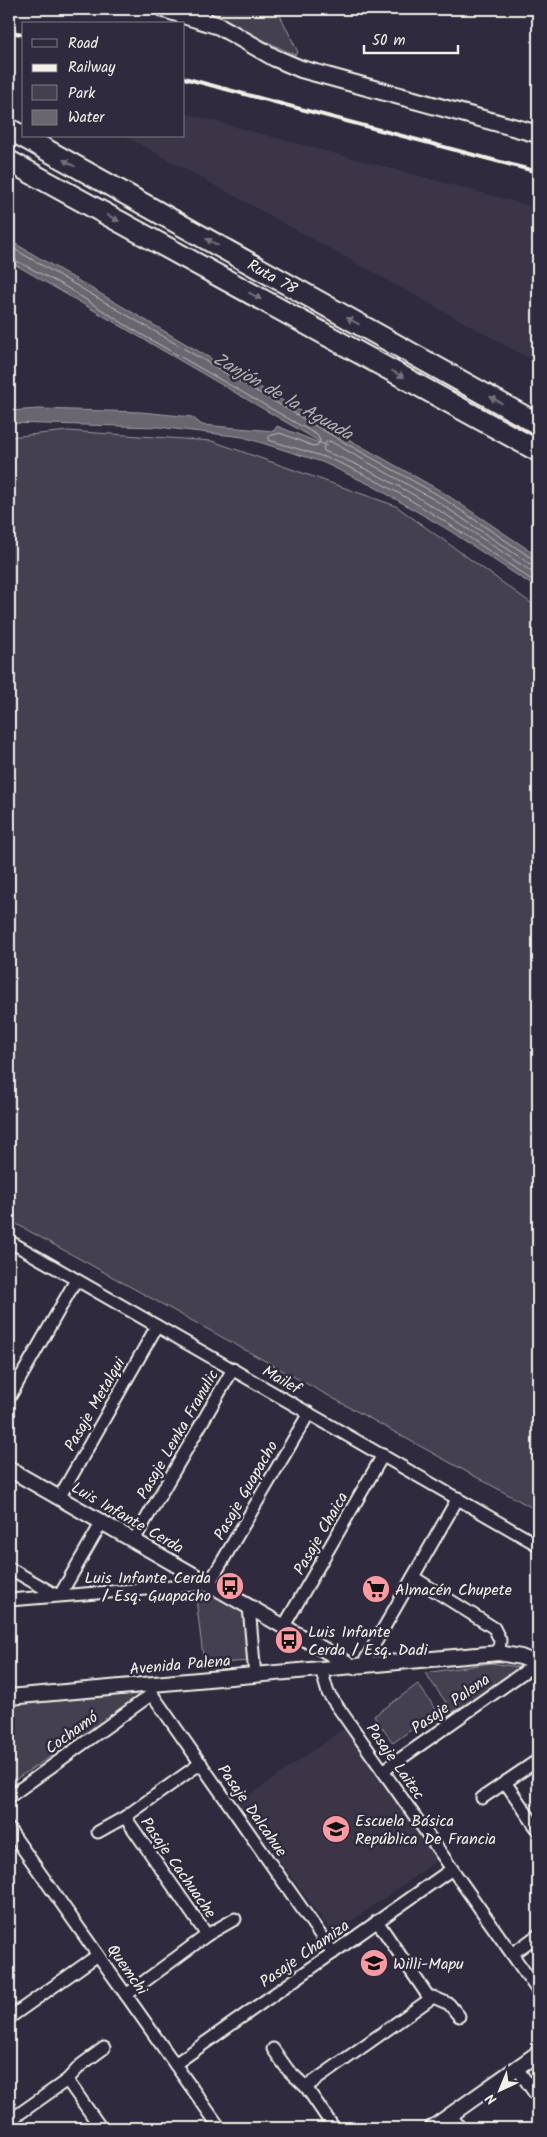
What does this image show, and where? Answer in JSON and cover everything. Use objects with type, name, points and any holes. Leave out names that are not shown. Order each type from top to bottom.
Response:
[{"type":"highway","name":"Ruta 78","points":[[9,129],[22,136]]},
{"type":"highway","name":"Ruta 78","points":[[25,138],[538,424]]},
{"type":"highway","name":"Ruta 78","points":[[9,160],[538,451]]},
{"type":"main road","points":[[164,9],[204,14],[275,58],[301,69],[538,134]]},
{"type":"street","name":"Mailef","points":[[9,1241],[538,1545]]},
{"type":"street","points":[[9,1398],[76,1280]]},
{"type":"street","name":"Pasaje Metalqui","points":[[59,1498],[157,1326]]},
{"type":"street","name":"Pasaje Lenka Franulic","points":[[134,1540],[233,1369]]},
{"type":"street","name":"Pasaje Guapacho","points":[[209,1584],[309,1413]]},
{"type":"street","name":"Pasaje Chaica","points":[[284,1626],[383,1455]]},
{"type":"street","name":"Luis Infante Cerda","points":[[9,1469],[209,1584],[358,1666]]},
{"type":"street","points":[[358,1666],[413,1577],[458,1498]]},
{"type":"street","points":[[58,1595],[102,1522]]},
{"type":"street","points":[[9,1568],[58,1595]]},
{"type":"street","points":[[413,1577],[494,1628],[500,1640],[499,1653]]},
{"type":"street","points":[[9,1600],[209,1584]]},
{"type":"street","points":[[248,1606],[255,1676]]},
{"type":"street","points":[[358,1666],[499,1653],[521,1657],[537,1663]]},
{"type":"street","name":"Pasaje Palena","points":[[383,1771],[537,1663]]},
{"type":"street","name":"Avenida Palena","points":[[9,1697],[151,1689],[358,1666]]},
{"type":"street","name":"Pasaje Laitec","points":[[321,1670],[328,1693],[538,1991]]},
{"type":"street","name":"Pasaje Dalcahue","points":[[151,1689],[200,1764],[333,1953]]},
{"type":"street","name":"Cochamó","points":[[9,1797],[151,1689]]},
{"type":"street","points":[[482,1798],[538,1760]]},
{"type":"street","name":"Pasaje Cachuache","points":[[98,1832],[125,1817],[200,1764]]},
{"type":"street","points":[[506,1782],[538,1830]]},
{"type":"street","name":"Pasaje Cachuache","points":[[125,1817],[207,1936]]},
{"type":"street","name":"Quemchi","points":[[9,1829],[220,2128]]},
{"type":"street","name":"Pasaje Chamiza","points":[[175,2064],[452,1869]]},
{"type":"street","name":"Pasaje Cachuache","points":[[126,1995],[207,1936],[235,1919]]},
{"type":"street","points":[[377,1921],[430,1998]]},
{"type":"street","points":[[512,1954],[538,1935]]},
{"type":"street","points":[[9,2018],[98,1956]]},
{"type":"street","points":[[306,2087],[430,1998],[436,1997],[450,2004],[459,2016]]},
{"type":"street","points":[[9,2121],[67,2080],[81,2065],[104,2048]]},
{"type":"street","points":[[273,2049],[294,2077],[306,2087],[334,2128]]},
{"type":"street","points":[[432,2128],[538,2053]]},
{"type":"street","points":[[517,2068],[538,2098]]},
{"type":"street","points":[[67,2080],[101,2128]]},
{"type":"street","points":[[450,2115],[460,2128]]},
{"type":"shaded area","points":[[185,113],[538,208],[538,363],[129,138],[185,138]]},
{"type":"shaded area","name":"Escuela Básica República De Francia","points":[[346,1727],[434,1853],[434,1863],[333,1934],[238,1804]]},
{"type":"green space","points":[[198,9],[277,9],[298,52],[295,55]]},
{"type":"green space","points":[[68,431],[212,441],[396,506],[538,608],[538,1511],[9,1220],[9,437]]},
{"type":"green space","points":[[195,1591],[207,1592],[245,1611],[250,1661],[204,1664]]},
{"type":"green space","points":[[491,1663],[524,1668],[453,1712],[425,1673]]},
{"type":"green space","points":[[418,1684],[437,1711],[393,1743],[374,1716]]},
{"type":"green space","points":[[136,1694],[138,1700],[16,1779],[9,1777],[9,1704]]},
{"type":"water","points":[[9,240],[343,436],[441,491],[538,556],[538,589],[447,529],[373,486],[322,462],[243,437],[158,427],[9,423],[9,411],[39,409],[141,412],[192,417],[202,425],[274,431],[277,426],[327,446],[9,261]]},
{"type":"railway","points":[[9,31],[22,34]]},
{"type":"railway","points":[[185,78],[538,172]]},
{"type":"place","name":"Luis Infante Cerda / Esq. Guapacho","points":[[230,1586]]},
{"type":"place","name":"Almacén Chupete","points":[[376,1589]]},
{"type":"place","name":"Luis Infante Cerda / Esq. Dadi","points":[[289,1640]]},
{"type":"place","name":"Escuela Básica República De Francia","points":[[336,1829]]},
{"type":"place","name":"Willi-Mapu","points":[[374,1963]]},
{"type":"water label","name":"Zanjón de la Aguada","points":[[283,396]]}]
